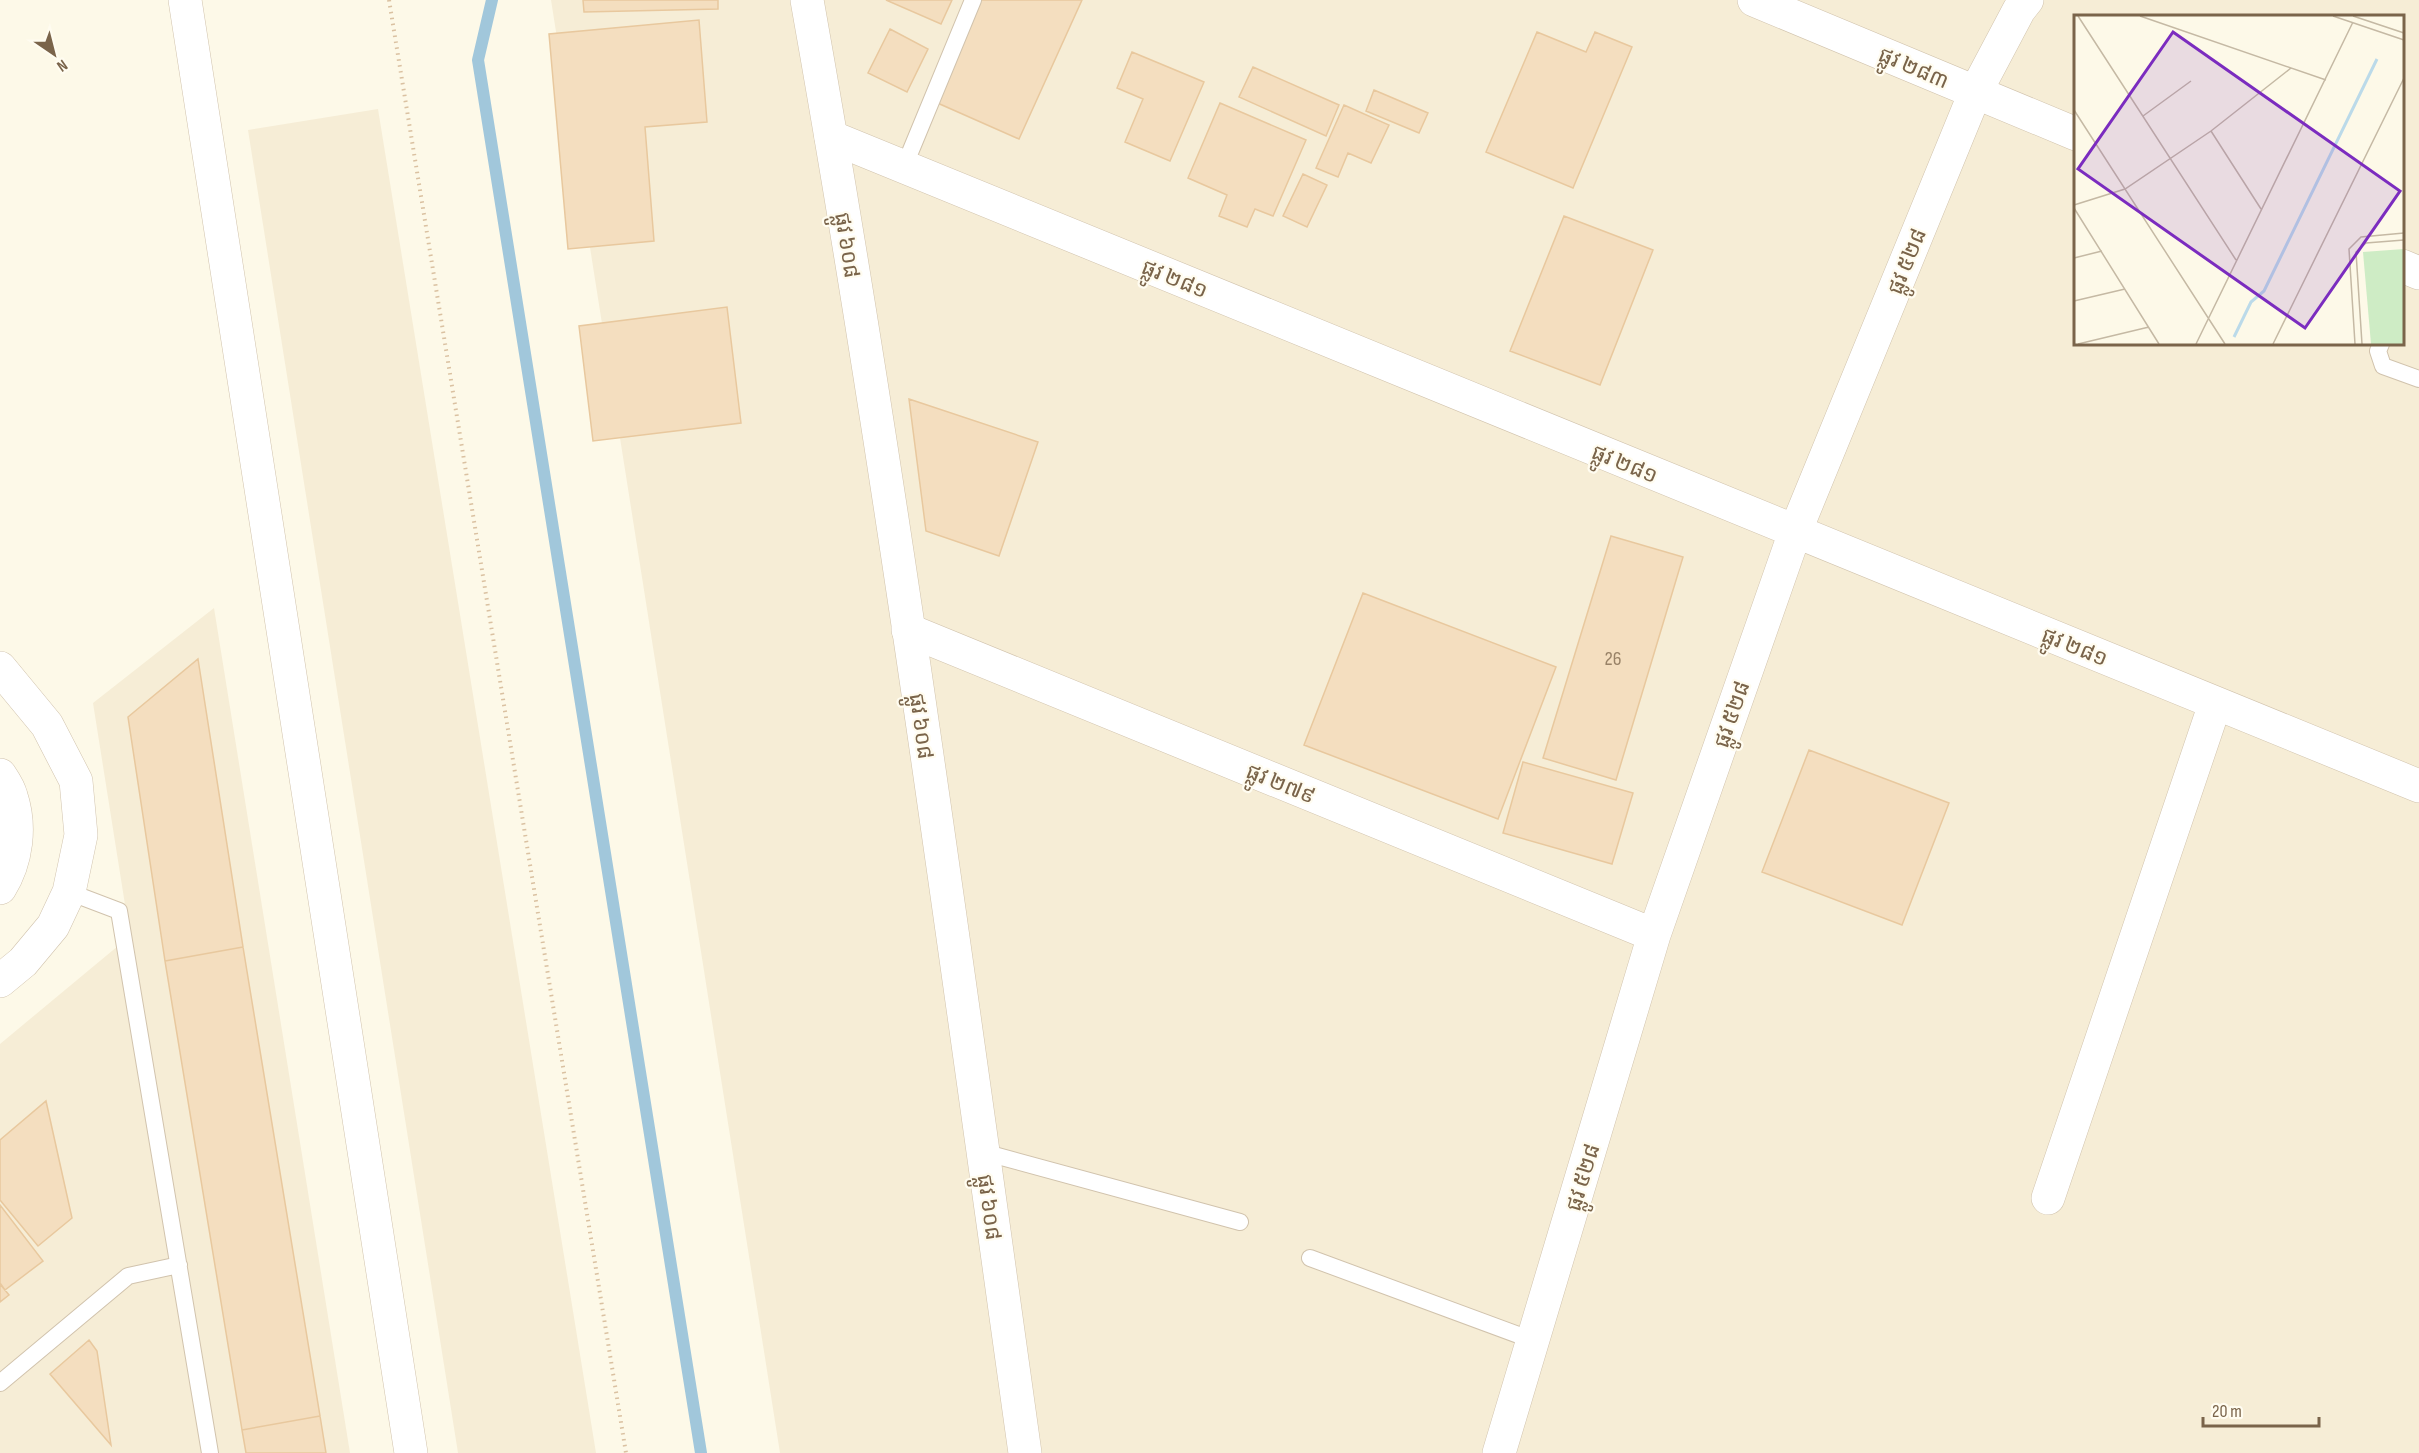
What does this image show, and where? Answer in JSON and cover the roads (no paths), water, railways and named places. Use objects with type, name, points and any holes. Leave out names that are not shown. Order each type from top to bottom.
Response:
[{"type":"street","points":[[185,0],[411,1453]]},
{"type":"street","name":"ផ្លូវ ៦០៨","points":[[807,0],[831,137],[908,630],[1025,1453]]},
{"type":"street","name":"ផ្លូវ ២៨៣","points":[[1754,0],[2074,133]]},
{"type":"street","name":"ផ្លូវ ៥២៨","points":[[1499,1453],[1654,935],[1795,532],[1976,93],[2019,10],[2027,0]]},
{"type":"street","name":"ផ្លូវ ២៨១","points":[[831,137],[2419,786]]},
{"type":"street","name":"ផ្លូវ ២៧៩","points":[[908,630],[1654,935]]},
{"type":"street","points":[[0,668],[47,725],[76,781],[81,835],[69,892],[53,926],[23,962],[0,981]]},
{"type":"street","points":[[2048,1198],[2215,704]]},
{"type":"street","points":[[0,775],[11,796],[18,838],[3,883]]},
{"type":"lane","points":[[904,166],[973,0]]},
{"type":"lane","points":[[2381,345],[2378,351],[2379,360],[2383,366],[2419,379]]},
{"type":"lane","points":[[69,892],[120,910],[210,1453]]},
{"type":"lane","points":[[983,1152],[1240,1222]]},
{"type":"lane","points":[[1310,1258],[1532,1340]]},
{"type":"lane","points":[[0,1383],[128,1276],[179,1265]]},
{"type":"waterway","points":[[492,0],[478,60],[701,1453]]}]
